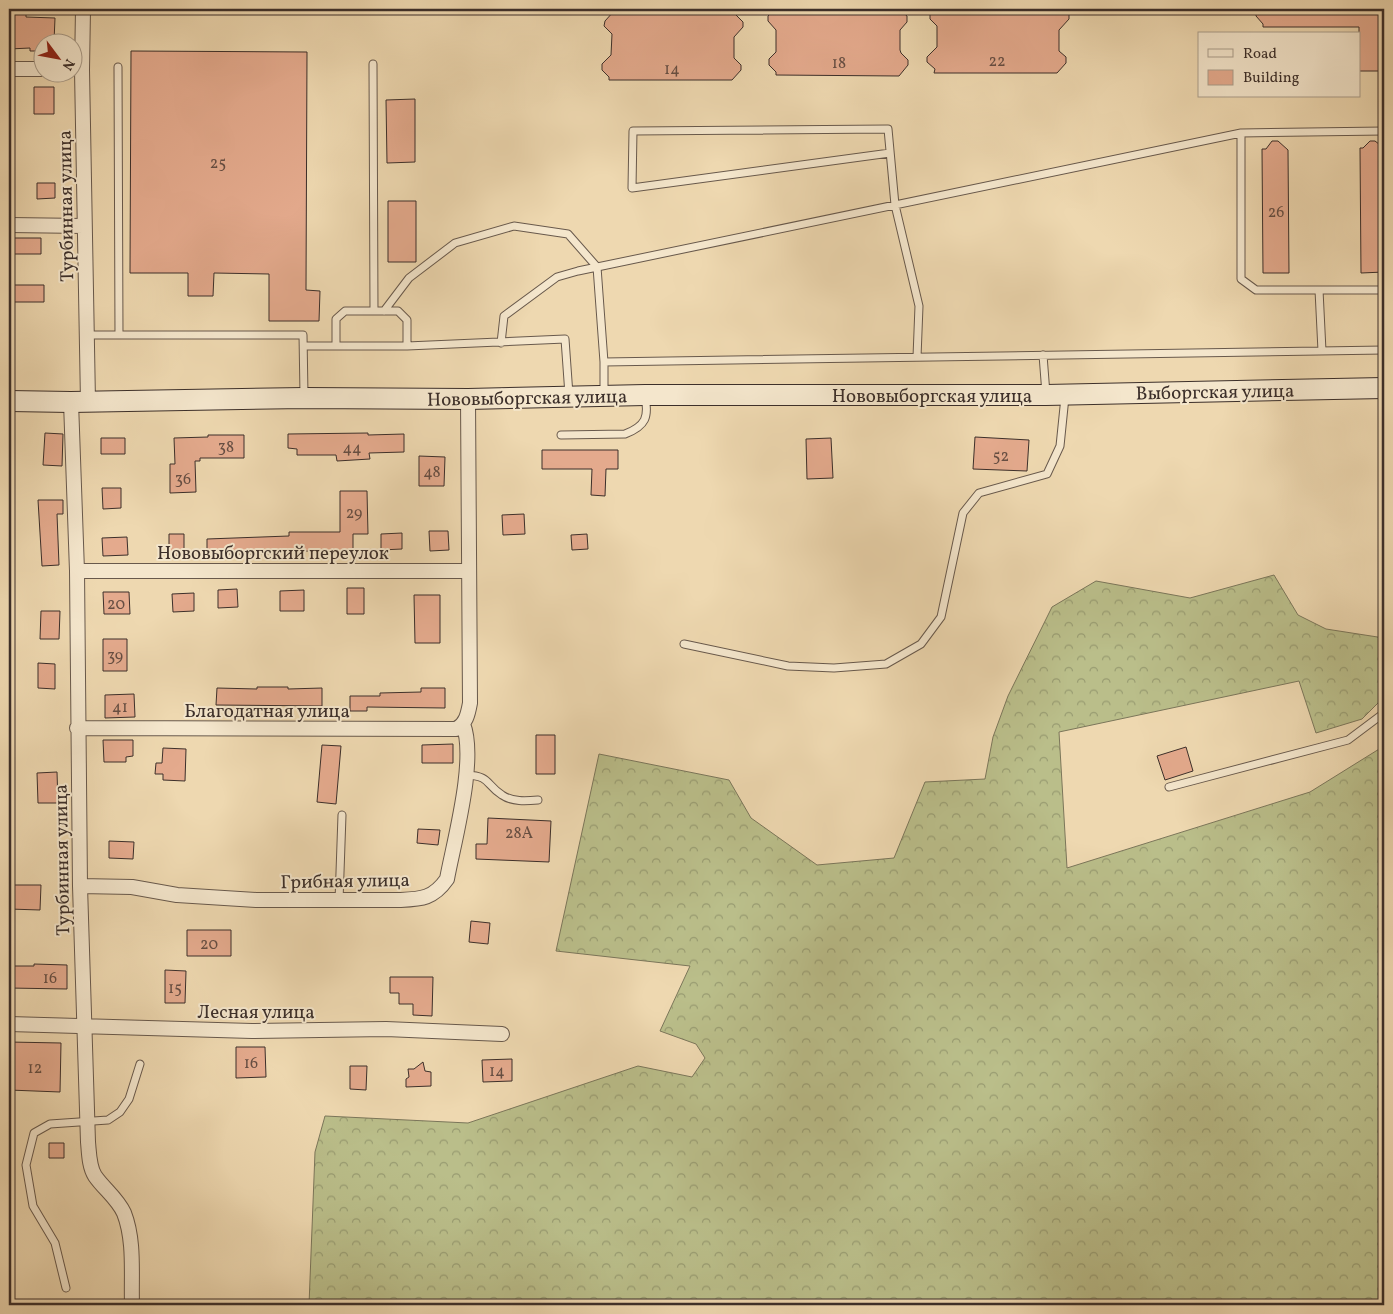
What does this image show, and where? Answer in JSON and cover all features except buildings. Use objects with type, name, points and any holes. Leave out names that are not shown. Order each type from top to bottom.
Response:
[{"type":"street","name":"Турбинная улица","points":[[81,32],[83,9]]},
{"type":"street","points":[[9,69],[32,70]]},
{"type":"street","name":"Турбинная улица","points":[[78,82],[84,226],[86,335],[79,402],[77,571],[80,886],[86,1121],[90,1159],[94,1175],[112,1194],[123,1212],[131,1239],[132,1305]]},
{"type":"street","points":[[9,224],[84,226]]},
{"type":"street","name":"Выборгская улица","points":[[1056,394],[1384,388]]},
{"type":"street","name":"Нововыборгская улица","points":[[9,401],[79,402],[304,398],[468,399],[645,395],[1056,394]]},
{"type":"street","points":[[460,727],[467,716],[470,703],[468,399]]},
{"type":"street","name":"Нововыборгский переулок","points":[[77,571],[469,571]]},
{"type":"street","name":"Благодатная улица","points":[[78,728],[460,727]]},
{"type":"street","name":"Грибная улица","points":[[80,886],[132,887],[177,895],[256,900],[415,900],[427,897],[439,890],[446,880],[466,775],[468,744],[460,727]]},
{"type":"street","name":"Лесная улица","points":[[9,1024],[252,1031],[386,1029],[502,1034]]},
{"type":"lane","points":[[373,64],[374,311]]},
{"type":"lane","points":[[118,67],[119,335]]},
{"type":"lane","points":[[890,152],[632,188],[633,131],[888,129],[895,205],[919,306],[917,357]]},
{"type":"lane","points":[[501,343],[504,316],[557,277],[597,267],[1241,134],[1384,131]]},
{"type":"lane","points":[[1241,134],[1241,279],[1256,290],[1384,290]]},
{"type":"lane","points":[[384,311],[408,278],[455,242],[514,226],[568,234],[597,267],[604,362],[604,396]]},
{"type":"lane","points":[[1318,290],[1322,351]]},
{"type":"lane","points":[[336,346],[336,319],[345,310],[398,312],[407,320],[407,346]]},
{"type":"lane","points":[[86,335],[303,335],[304,398]]},
{"type":"lane","points":[[304,346],[407,346],[565,340],[568,397]]},
{"type":"lane","points":[[604,362],[1384,350]]},
{"type":"lane","points":[[684,644],[788,666],[834,668],[886,664],[921,644],[941,616],[963,513],[979,493],[1047,474],[1060,446],[1056,394],[1043,355]]},
{"type":"lane","points":[[561,435],[625,434],[635,430],[642,425],[647,416],[645,395]]},
{"type":"lane","points":[[1169,787],[1348,740],[1384,713]]},
{"type":"lane","points":[[466,775],[479,776],[486,779],[504,796],[512,799],[538,800]]},
{"type":"lane","points":[[339,901],[342,815]]},
{"type":"lane","points":[[66,1288],[55,1243],[33,1206],[26,1165],[34,1133],[50,1124],[108,1120],[120,1112],[129,1099],[140,1064]]},
{"type":"green space","points":[[1274,575],[1298,615],[1326,629],[1384,638],[1384,697],[1362,719],[1316,733],[1299,681],[1059,732],[1067,868],[1310,792],[1384,746],[1384,1305],[309,1305],[315,1152],[325,1116],[468,1123],[638,1066],[692,1077],[705,1058],[696,1044],[660,1031],[690,966],[556,951],[599,754],[729,780],[751,818],[817,865],[894,858],[925,782],[985,779],[993,737],[1008,696],[1052,607],[1096,581],[1190,598]]}]
